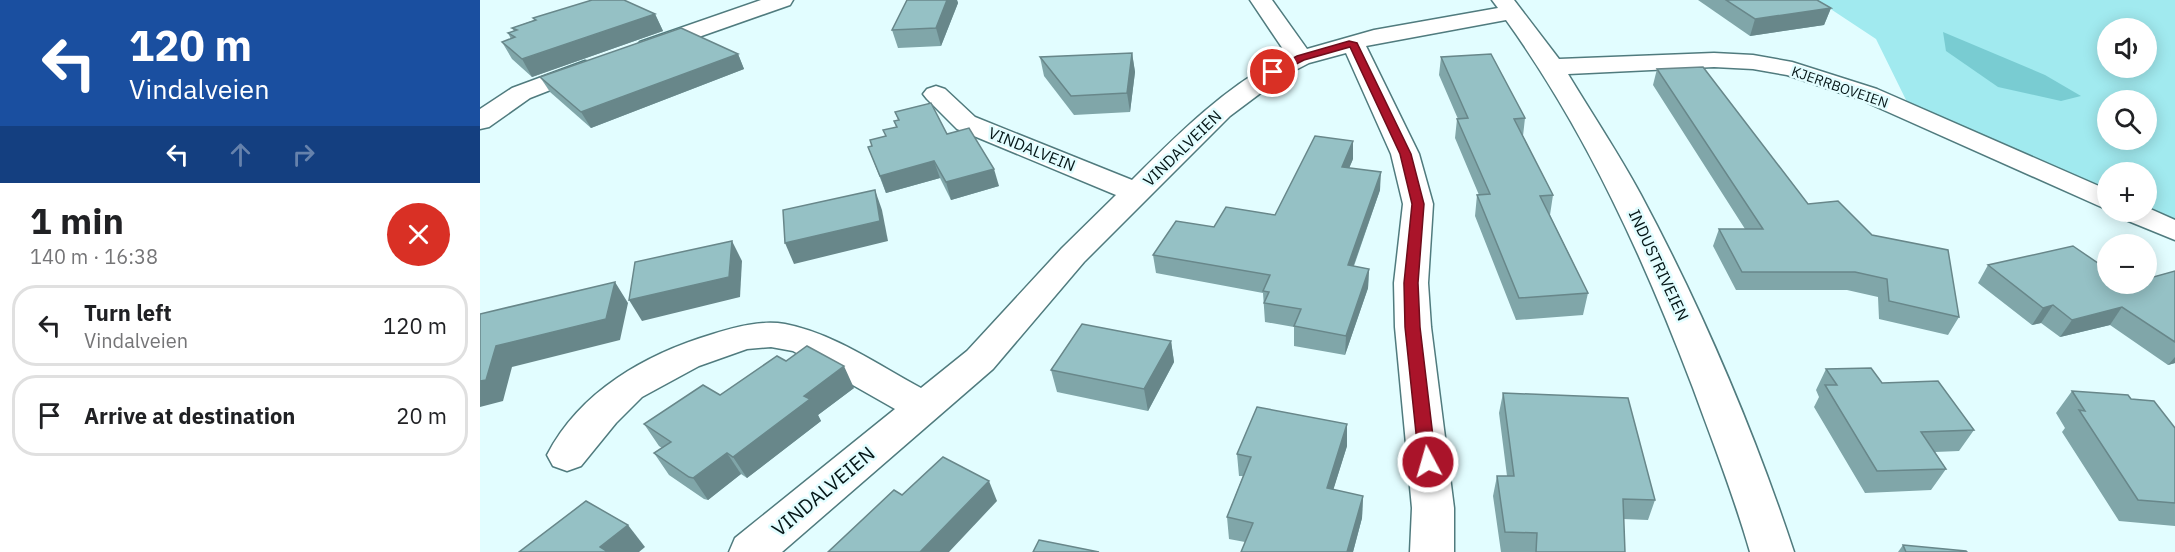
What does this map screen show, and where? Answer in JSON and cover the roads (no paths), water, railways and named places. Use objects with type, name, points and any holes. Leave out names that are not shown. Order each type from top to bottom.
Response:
[{"type":"street","points":[[480,121],[521,93],[782,0]]},
{"type":"street","points":[[1261,0],[1301,58]]},
{"type":"street","name":"VINDALVEIEN","points":[[751,552],[980,360],[1073,255],[1136,192],[1221,111],[1273,72],[1301,58],[1353,43],[1507,6]]},
{"type":"street","name":"INDUSTRIVEIEN","points":[[1507,6],[1552,67],[1626,194],[1680,308],[1755,497],[1773,552]]},
{"type":"street","points":[[1353,43],[1405,154],[1418,204],[1411,283],[1413,327],[1433,508],[1432,552]]},
{"type":"street","name":"KJERRBOVEIEN","points":[[1552,67],[1714,60],[1753,62],[1792,69],[1868,94],[2097,196]]},
{"type":"street","name":"VINDALVEIN","points":[[936,94],[966,123],[1136,192]]},
{"type":"street","points":[[567,455],[600,415],[631,387],[690,357],[747,337],[778,335],[806,342],[923,407]]}]
